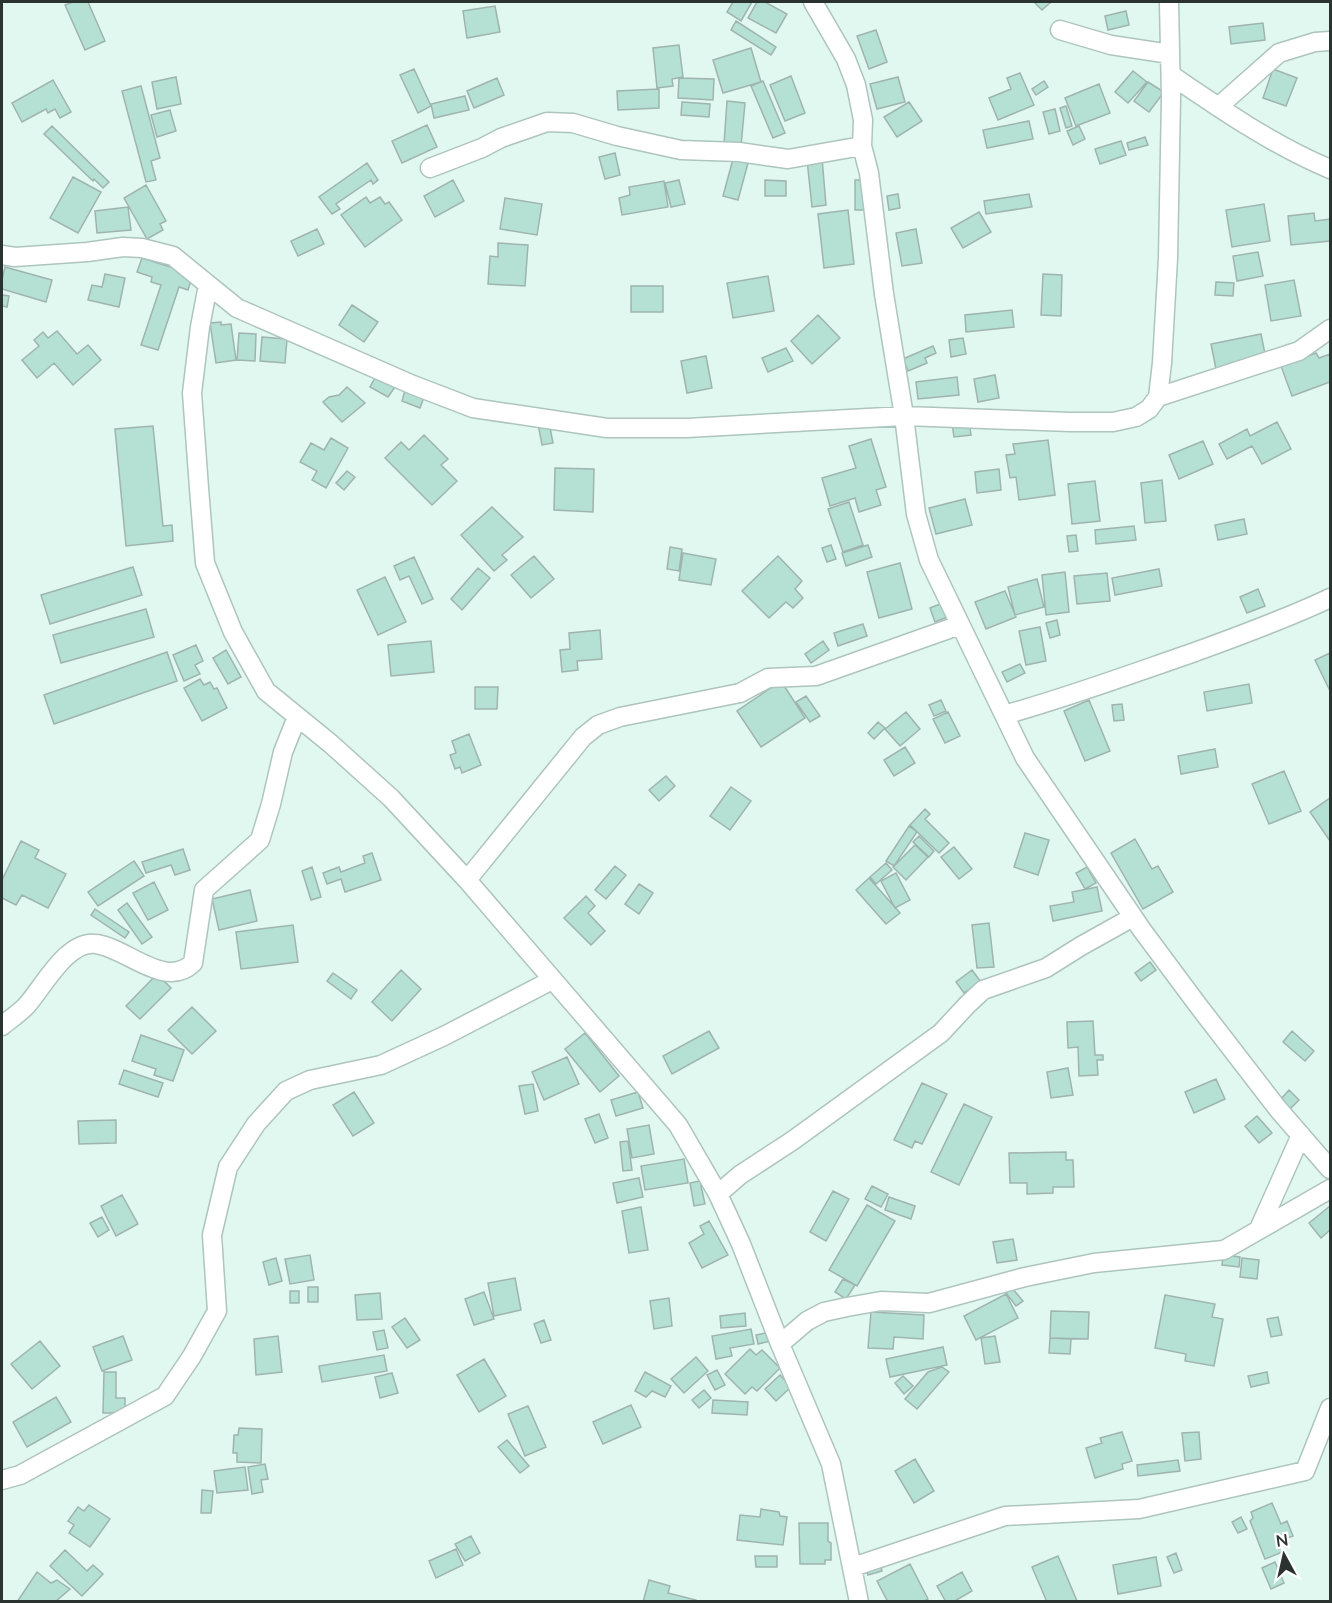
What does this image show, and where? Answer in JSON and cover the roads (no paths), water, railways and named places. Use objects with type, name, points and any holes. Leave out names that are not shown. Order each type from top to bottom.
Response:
[{"type":"street","points":[[813,2],[846,59],[856,85],[862,120],[862,147],[869,173],[916,514],[929,560],[1025,758],[1133,917],[1197,1004],[1330,1169]]},
{"type":"street","points":[[2,255],[15,257],[123,247],[142,248],[173,256],[237,308],[369,366],[473,408],[607,428],[687,428],[904,416],[1113,422],[1136,417],[1149,409],[1158,396],[1168,258],[1171,75],[1169,2]]},
{"type":"street","points":[[1060,30],[1111,45],[1170,54]]},
{"type":"street","points":[[1218,107],[1279,53],[1330,40]]},
{"type":"street","points":[[1171,75],[1218,107],[1298,155],[1330,169]]},
{"type":"street","points":[[430,168],[482,148],[501,138],[547,122],[573,123],[617,136],[681,150],[740,152],[788,159],[862,147]]},
{"type":"street","points":[[208,285],[192,393],[205,563],[233,632],[266,691],[331,744],[391,798],[467,880],[678,1125],[718,1194],[741,1244],[831,1464],[860,1602]]},
{"type":"street","points":[[1158,396],[1299,351],[1330,329]]},
{"type":"street","points":[[1004,715],[1068,697],[1149,668],[1291,616],[1330,598]]},
{"type":"street","points":[[467,880],[583,738],[598,725],[620,717],[740,693],[768,678],[816,676],[960,625]]},
{"type":"street","points":[[2,1026],[26,1006],[63,958],[84,946],[95,943],[157,969],[175,974],[185,971],[193,963],[204,890],[260,840],[283,752],[297,717]]},
{"type":"street","points":[[718,1194],[740,1175],[792,1141],[941,1033],[983,990],[1046,968],[1133,917]]},
{"type":"street","points":[[2,1480],[20,1475],[165,1396],[192,1356],[217,1311],[212,1235],[228,1167],[256,1124],[286,1091],[310,1080],[381,1065],[444,1036],[552,980]]},
{"type":"street","points":[[1259,1229],[1301,1135]]},
{"type":"street","points":[[780,1344],[807,1321],[824,1312],[847,1307],[881,1301],[929,1304],[1025,1278],[1094,1263],[1224,1250],[1330,1189]]},
{"type":"street","points":[[853,1567],[1005,1516],[1139,1509],[1305,1471],[1330,1408]]}]
